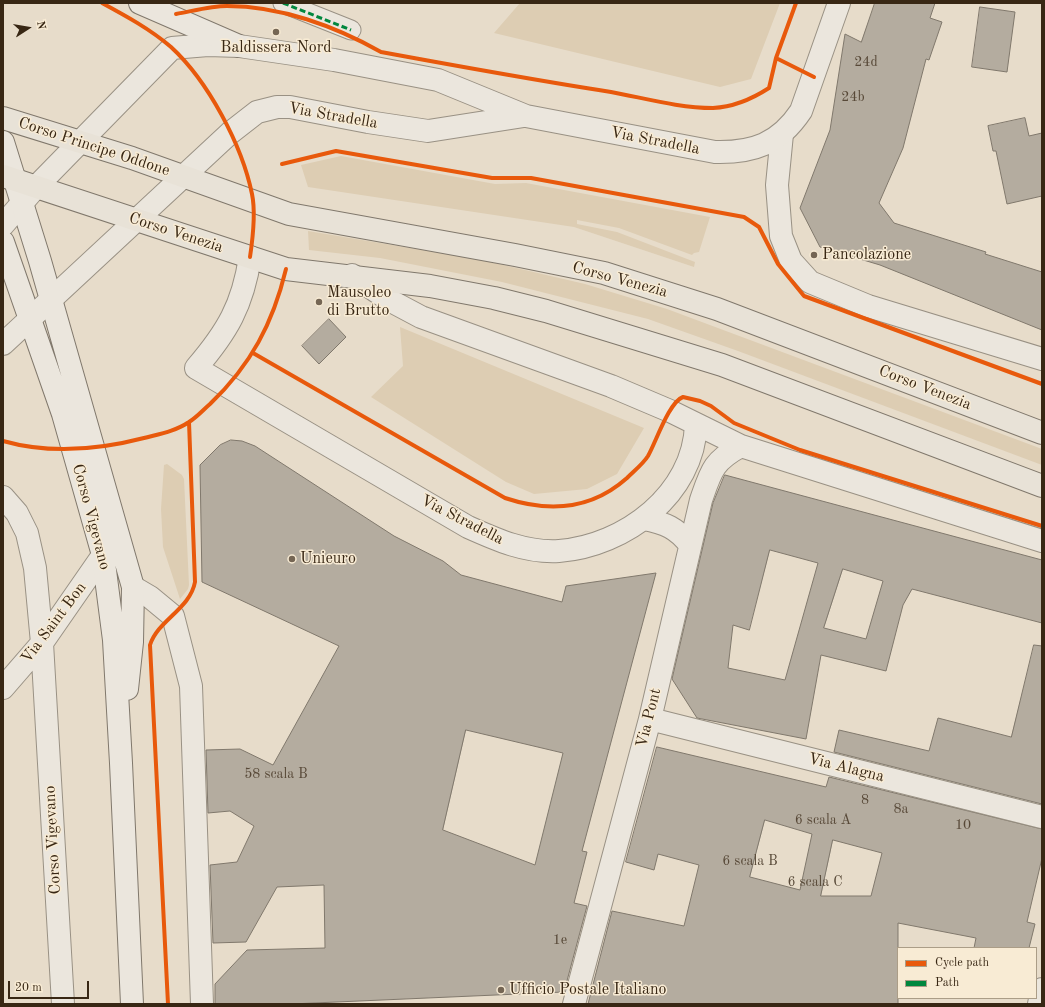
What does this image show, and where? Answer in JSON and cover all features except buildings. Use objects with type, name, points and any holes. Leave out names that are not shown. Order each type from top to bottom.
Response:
[{"type":"main road","name":"Corso Principe Oddone","points":[[3,118],[185,177]]},
{"type":"main road","name":"Corso Venezia","points":[[9,177],[286,269],[352,275],[430,286],[494,298],[546,310],[722,365],[1042,486]]},
{"type":"main road","name":"Corso Venezia","points":[[185,177],[289,214],[515,255],[604,273],[717,309],[1042,433]]},
{"type":"street","points":[[140,3],[240,46]]},
{"type":"street","points":[[283,3],[352,30]]},
{"type":"street","name":"Via Stradella","points":[[3,225],[36,187],[172,48],[208,45],[240,46],[334,60],[438,80],[526,116],[715,152],[748,150],[767,144],[782,134],[792,124],[801,111],[839,3]]},
{"type":"street","name":"Via Stradella","points":[[3,344],[29,321],[50,299],[245,121],[258,112],[277,107],[290,107],[368,122],[428,131],[526,116]]},
{"type":"street","points":[[782,134],[777,185],[781,236],[791,261],[810,282],[868,306],[1042,359]]},
{"type":"street","name":"Corso Vigevano","points":[[3,142],[9,177],[22,204],[133,588],[132,642],[121,756]]},
{"type":"street","name":"Corso Vigevano","points":[[3,242],[29,321],[63,414],[103,555],[114,640],[121,756],[132,1004]]},
{"type":"street","name":"Via Stradella","points":[[250,257],[248,274],[236,310],[219,341],[196,368],[468,527],[505,544],[558,551],[582,547],[605,539],[644,519],[663,501],[688,465],[695,444],[696,424]]},
{"type":"street","name":"Corso Venezia","points":[[352,275],[389,300],[421,317],[611,386],[670,411],[741,446],[1042,541]]},
{"type":"street","name":"Via Pont","points":[[574,1004],[650,719],[701,500],[712,471],[722,457],[741,446]]},
{"type":"street","name":"Corso Vigevano","points":[[3,497],[17,513],[27,533],[35,568],[42,643],[63,1004]]},
{"type":"street","points":[[644,519],[665,524],[675,529],[690,545]]},
{"type":"street","name":"Via Saint Bon","points":[[3,688],[42,643],[103,555]]},
{"type":"street","points":[[133,588],[150,597],[173,616],[191,686],[202,1004]]},
{"type":"street","name":"Via Alagna","points":[[650,719],[1042,817]]},
{"type":"street","points":[[1039,1004],[1042,989]]},
{"type":"shaded area","points":[[520,3],[780,3],[751,79],[720,87],[494,33]]},
{"type":"shaded area","points":[[341,156],[495,184],[526,183],[710,217],[699,252],[692,255],[619,228],[577,220],[577,224],[617,232],[695,262],[694,267],[574,227],[308,187],[301,165]]},
{"type":"shaded area","points":[[308,231],[482,260],[585,284],[667,309],[1042,449],[1042,465],[738,351],[648,319],[502,282],[380,258],[309,250]]},
{"type":"shaded area","points":[[400,327],[644,428],[617,474],[587,489],[534,494],[506,482],[371,397],[403,366]]},
{"type":"shaded area","points":[[167,464],[182,475],[184,479],[189,585],[188,589],[180,599],[163,547],[161,509],[164,465]]},
{"type":"marked path","points":[[283,3],[351,30]]},
{"type":"cycle path","points":[[102,3],[129,18],[163,40],[171,47],[198,77],[222,115],[240,155],[252,194],[254,217],[250,257]]},
{"type":"cycle path","points":[[796,3],[776,58],[814,77]]},
{"type":"cycle path","points":[[176,14],[221,6],[247,7],[267,10],[307,19],[345,34],[381,52],[611,92],[674,105],[700,108],[713,108],[735,104],[756,96],[769,88],[776,58]]},
{"type":"cycle path","points":[[282,164],[336,151],[492,178],[531,178],[744,217],[759,227],[778,264],[804,296],[1042,384]]},
{"type":"cycle path","points":[[3,441],[38,448],[91,448],[144,438],[167,432],[184,425],[197,416],[225,389],[249,358],[267,325],[281,289],[286,269]]},
{"type":"cycle path","points":[[253,353],[505,498],[522,503],[538,506],[569,506],[599,497],[613,489],[627,478],[646,459],[668,414],[678,400],[683,397],[700,401],[711,406],[734,423],[800,450],[1042,526]]},
{"type":"cycle path","points":[[168,1004],[150,645],[160,628],[187,600],[195,582],[189,422]]},
{"type":"place","name":"Baldissera Nord","points":[[276,32]]},
{"type":"place","name":"Pancolazione","points":[[814,255]]},
{"type":"place","name":"Mausoleo di Brutto","points":[[319,302]]},
{"type":"place","name":"Unieuro","points":[[292,559]]},
{"type":"place","name":"Ufficio Postale Italiano","points":[[501,990]]}]
